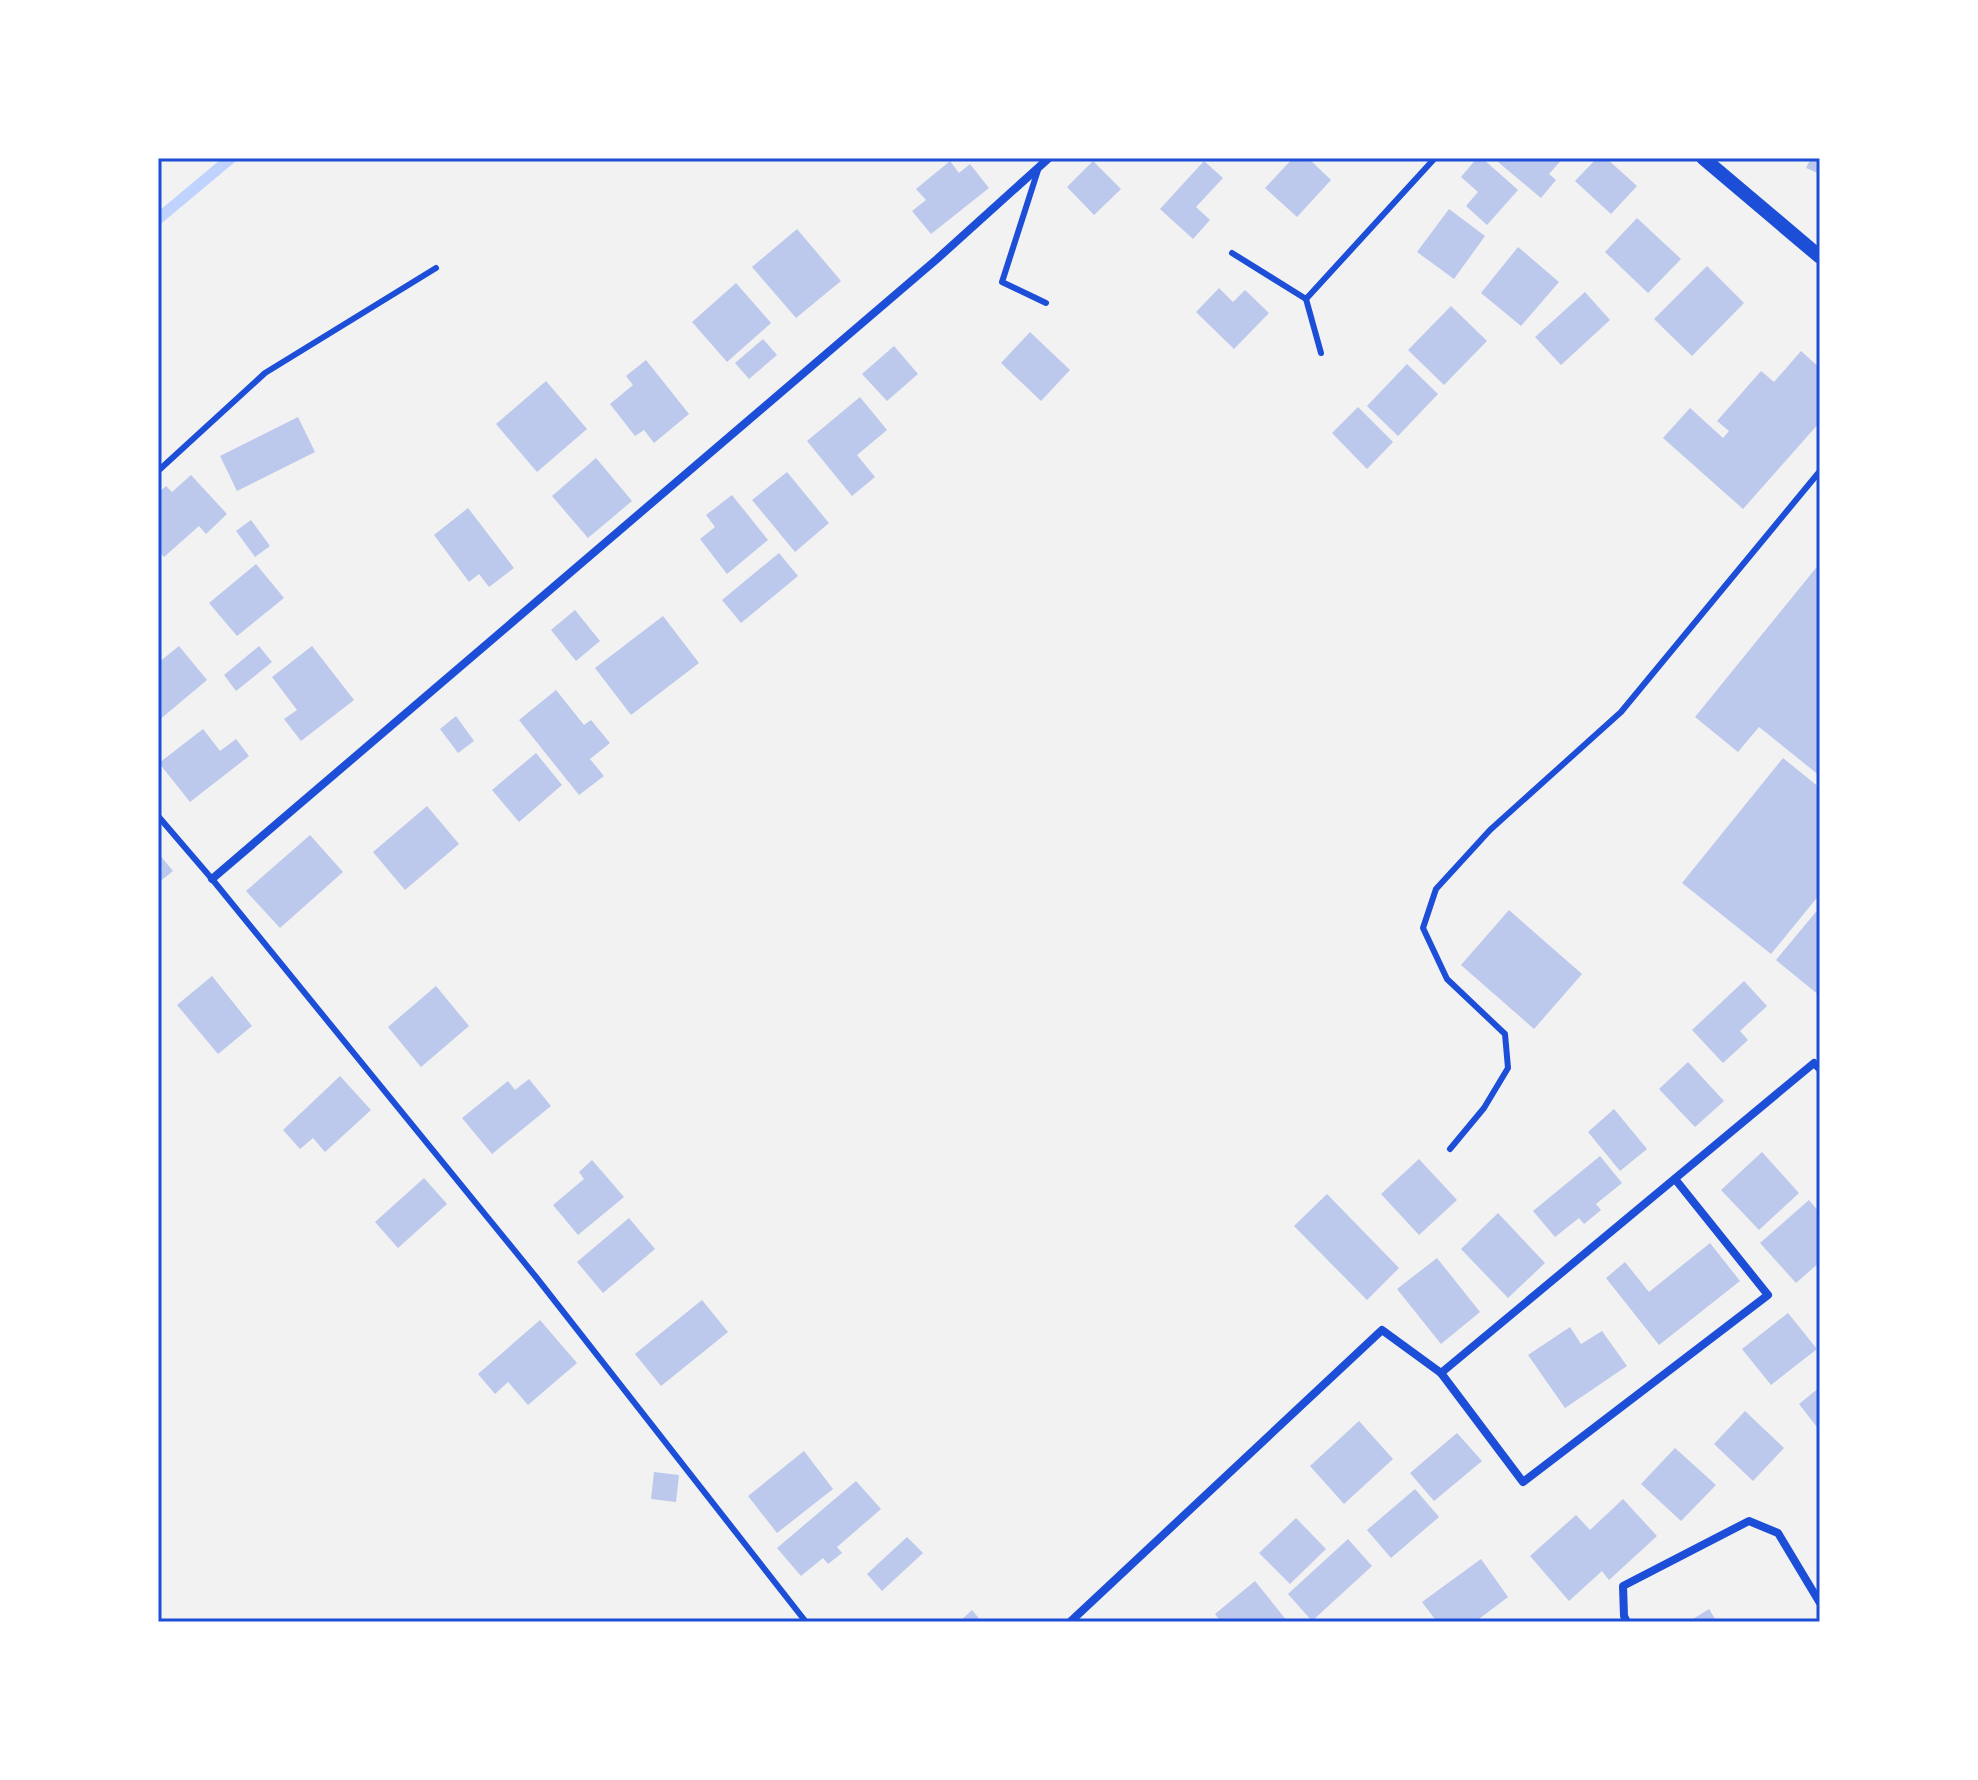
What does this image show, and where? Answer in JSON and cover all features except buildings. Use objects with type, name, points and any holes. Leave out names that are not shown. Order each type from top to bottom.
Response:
[{"type":"street","points":[[212,879],[925,270],[1049,158]]},
{"type":"street","points":[[1703,158],[1820,257]]},
{"type":"street","points":[[1441,1373],[1814,1063],[1820,1069]]},
{"type":"street","points":[[1070,1622],[1382,1330],[1441,1373],[1523,1482],[1768,1295],[1675,1179]]},
{"type":"street","points":[[1627,1622],[1623,1586],[1749,1521],[1778,1533],[1820,1603]]},
{"type":"lane","points":[[1306,299],[1435,158]]},
{"type":"lane","points":[[1039,166],[1002,282],[1046,303]]},
{"type":"lane","points":[[1232,253],[1306,299],[1321,353]]},
{"type":"lane","points":[[158,471],[265,373],[436,268]]},
{"type":"lane","points":[[1450,1149],[1484,1108],[1508,1068],[1505,1034],[1447,979],[1423,928],[1436,889],[1490,830],[1621,712],[1820,471]]},
{"type":"lane","points":[[158,816],[536,1277],[806,1622]]},
{"type":"waterway","points":[[158,219],[231,158]]}]
